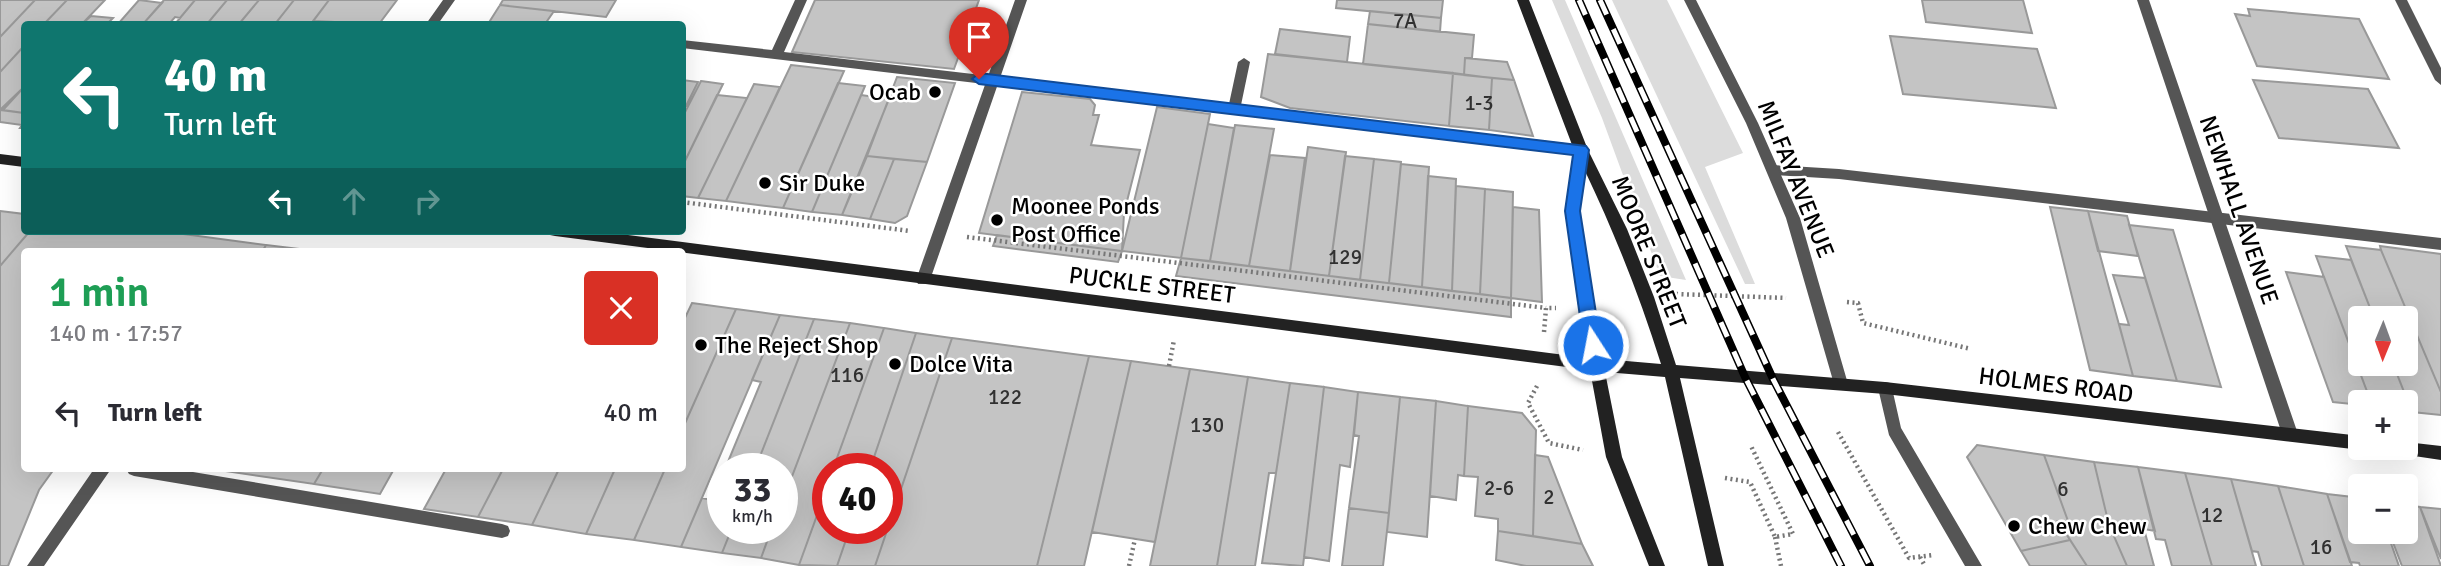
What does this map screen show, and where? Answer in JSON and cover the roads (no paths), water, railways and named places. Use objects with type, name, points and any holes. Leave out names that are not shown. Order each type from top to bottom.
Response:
[{"type":"street","points":[[434,21],[449,0]]},
{"type":"street","points":[[776,55],[802,0]]},
{"type":"street","points":[[923,280],[1021,0]]},
{"type":"street","name":"MOORE STREET","points":[[1523,0],[1581,150],[1620,229],[1647,297],[1671,372],[1716,566]]},
{"type":"street","name":"MILFAY AVENUE","points":[[1690,0],[1773,170],[1793,218],[1841,384]]},
{"type":"street","name":"NEWHALL AVENUE","points":[[2143,0],[2290,434]]},
{"type":"street","points":[[2401,0],[2441,80]]},
{"type":"street","points":[[686,44],[1581,150]]},
{"type":"street","points":[[1234,108],[1244,62]]},
{"type":"street","name":"MOORE STREET","points":[[1581,150],[1572,211],[1596,365],[1614,457],[1657,566]]},
{"type":"street","points":[[0,159],[21,162]]},
{"type":"street","points":[[1773,170],[1839,174],[2441,244]]},
{"type":"street","name":"PUCKLE STREET","points":[[585,235],[683,248]]},
{"type":"street","name":"PUCKLE STREET","points":[[686,248],[1596,365],[1745,377]]},
{"type":"street","name":"HOLMES ROAD","points":[[1745,377],[1885,388],[2348,441]]},
{"type":"street","points":[[1885,388],[1894,430],[1975,566]]},
{"type":"street","points":[[2418,450],[2441,453]]},
{"type":"street","points":[[35,566],[101,472]]},
{"type":"street","points":[[152,472],[502,531]]},
{"type":"railway","points":[[1579,0],[1745,377],[1841,566]]},
{"type":"railway","points":[[1600,0],[1773,379],[1870,566]]},
{"type":"place","name":"Ocab","points":[[935,92]]},
{"type":"place","name":"Sir Duke","points":[[765,183]]},
{"type":"place","name":"Moonee Ponds Post Office","points":[[997,220]]},
{"type":"place","name":"The Reject Shop","points":[[701,345]]},
{"type":"place","name":"Dolce Vita","points":[[895,364]]},
{"type":"place","name":"Chew Chew","points":[[2014,526]]}]
